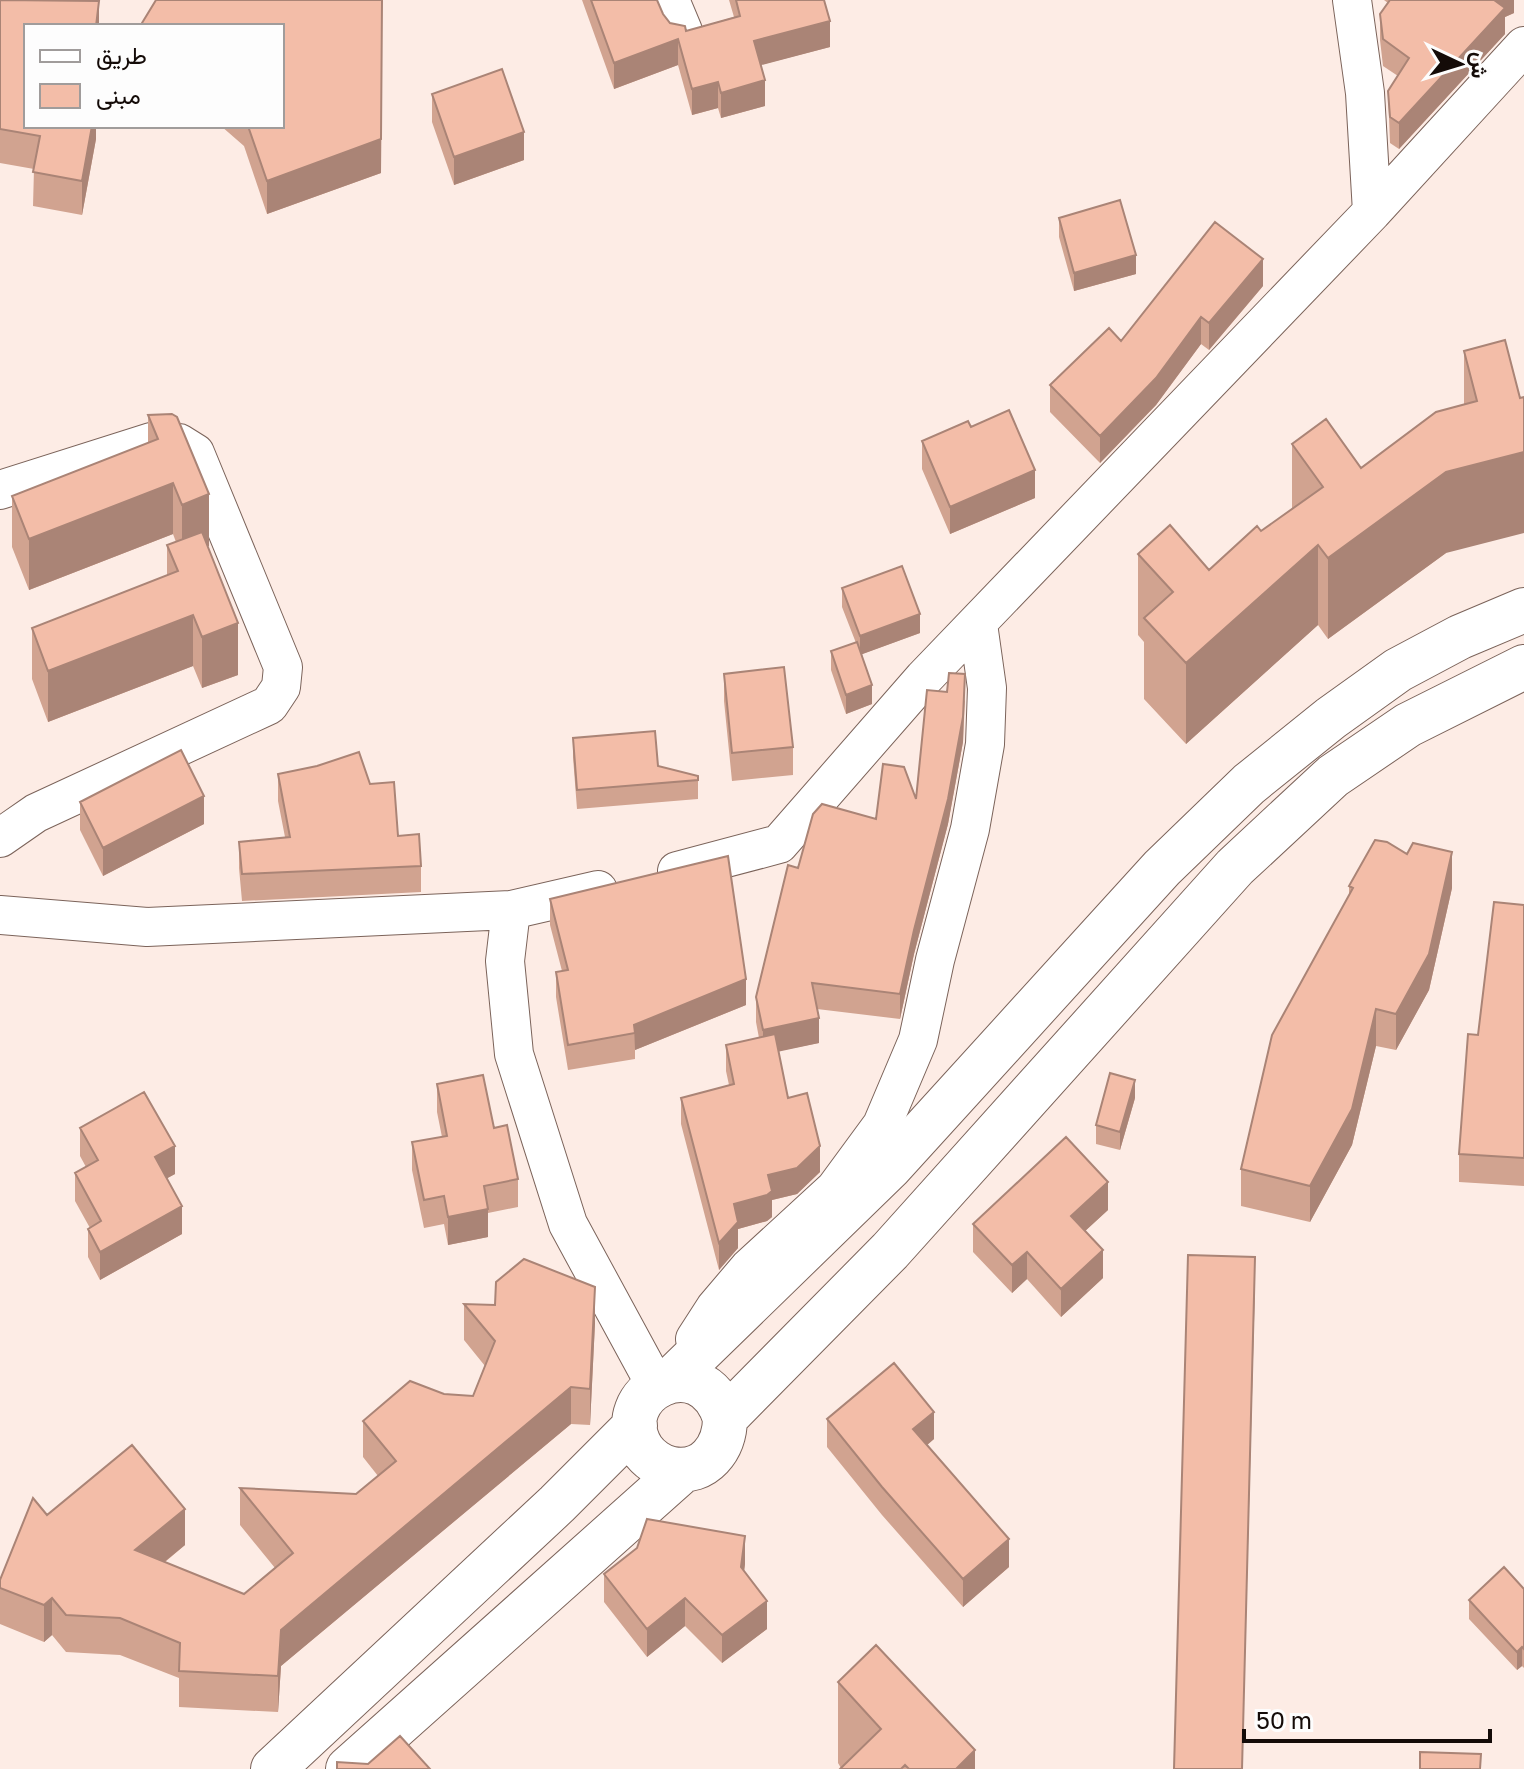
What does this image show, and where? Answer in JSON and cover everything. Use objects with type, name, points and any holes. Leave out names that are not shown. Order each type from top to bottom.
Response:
[{"type":"main road","points":[[665,1382],[694,1381],[708,1388],[720,1402],[725,1433],[714,1455],[702,1465],[683,1470],[667,1468],[647,1456],[638,1442],[635,1426],[637,1410],[644,1396],[665,1382],[890,1167],[1162,868],[1249,784],[1331,718],[1398,670],[1460,637],[1524,610]]},
{"type":"main road","points":[[725,1418],[890,1251],[1235,867],[1346,768],[1408,725],[1524,667]]},
{"type":"main road","points":[[273,1769],[557,1504],[635,1426]]},
{"type":"main road","points":[[348,1769],[683,1470]]},
{"type":"street","points":[[1352,0],[1365,93],[1372,212]]},
{"type":"street","points":[[0,915],[147,927],[511,910],[779,844],[924,678],[1372,212],[1524,46]]},
{"type":"street","points":[[0,838],[36,813],[269,705],[281,687],[283,667],[195,453],[179,443],[151,442],[4,477]]},
{"type":"street","points":[[511,910],[505,961],[514,1054],[568,1224],[665,1382],[715,1308],[749,1268],[835,1189],[854,1164],[882,1125],[918,1040],[935,960],[970,829],[985,744],[987,688],[978,624]]},
{"type":"building","points":[[0,0],[99,1],[96,24],[24,24],[24,128],[92,128],[82,181],[33,172],[40,136],[0,129]]},
{"type":"building","points":[[156,0],[382,0],[381,139],[267,181],[249,128],[284,128],[284,24],[142,23]]},
{"type":"building","points":[[591,0],[657,0],[670,23],[685,26],[686,31],[740,16],[736,0],[824,0],[830,21],[754,41],[765,80],[721,93],[718,82],[692,89],[678,39],[614,63]]},
{"type":"building","points":[[1390,0],[1494,0],[1505,8],[1399,123],[1390,117],[1388,91],[1409,58],[1383,39],[1380,14]]},
{"type":"building","points":[[502,69],[524,132],[454,157],[432,94]]},
{"type":"building","points":[[1120,200],[1136,255],[1074,273],[1059,218]]},
{"type":"building","points":[[1215,222],[1263,259],[1209,323],[1201,317],[1156,378],[1100,436],[1050,385],[1109,328],[1121,341]]},
{"type":"building","points":[[1505,340],[1520,398],[1524,397],[1524,452],[1446,472],[1328,558],[1318,545],[1186,663],[1144,618],[1173,592],[1138,554],[1170,525],[1209,570],[1257,526],[1261,531],[1323,487],[1292,444],[1326,419],[1361,468],[1436,412],[1477,401],[1464,351]]},
{"type":"building","points":[[1009,410],[1035,470],[950,507],[922,441],[968,421],[971,427]]},
{"type":"building","points":[[172,414],[177,417],[209,494],[182,505],[173,483],[29,539],[12,496],[158,439],[148,415]]},
{"type":"building","points":[[202,532],[238,623],[202,637],[193,615],[48,671],[32,628],[178,571],[167,545]]},
{"type":"building","points":[[902,566],[920,614],[860,636],[842,588]]},
{"type":"building","points":[[857,642],[872,685],[846,695],[831,651]]},
{"type":"building","points":[[784,667],[793,747],[732,753],[724,674]]},
{"type":"building","points":[[949,673],[965,674],[963,717],[948,799],[900,994],[812,983],[819,1018],[763,1030],[756,997],[788,865],[798,868],[813,814],[822,804],[876,819],[883,764],[904,767],[916,799],[927,690],[947,692]]},
{"type":"building","points":[[655,731],[658,766],[698,776],[698,780],[577,790],[573,738]]},
{"type":"building","points":[[181,750],[204,796],[103,848],[80,802]]},
{"type":"building","points":[[359,752],[370,784],[394,782],[398,836],[419,834],[421,866],[242,874],[239,842],[290,837],[278,774],[317,766]]},
{"type":"building","points":[[1375,840],[1387,842],[1407,854],[1413,843],[1452,852],[1429,954],[1396,1014],[1376,1009],[1352,1109],[1310,1186],[1241,1169],[1272,1035],[1353,888],[1349,886]]},
{"type":"building","points":[[728,856],[746,979],[634,1025],[635,1033],[568,1045],[556,972],[568,970],[550,899]]},
{"type":"building","points":[[1494,902],[1524,905],[1524,1158],[1459,1154],[1468,1034],[1478,1035]]},
{"type":"building","points":[[775,1034],[788,1098],[807,1093],[820,1146],[797,1168],[768,1175],[772,1191],[767,1195],[734,1204],[738,1222],[719,1243],[681,1098],[734,1084],[726,1045]]},
{"type":"building","points":[[1110,1073],[1135,1080],[1120,1132],[1096,1125]]},
{"type":"building","points":[[483,1075],[494,1128],[507,1125],[518,1179],[484,1186],[488,1209],[448,1217],[444,1196],[424,1200],[412,1142],[447,1136],[437,1084]]},
{"type":"building","points":[[144,1092],[175,1146],[155,1157],[182,1206],[100,1252],[88,1229],[101,1221],[75,1173],[98,1160],[80,1128]]},
{"type":"building","points":[[1066,1137],[1108,1182],[1071,1216],[1103,1250],[1061,1289],[1027,1252],[1012,1265],[973,1224]]},
{"type":"building","points":[[1188,1255],[1255,1257],[1242,1769],[1174,1769]]},
{"type":"building","points":[[524,1259],[595,1287],[590,1389],[571,1387],[281,1630],[278,1676],[179,1671],[180,1643],[120,1618],[66,1615],[52,1598],[44,1605],[0,1588],[0,1580],[33,1498],[47,1515],[132,1445],[185,1509],[135,1550],[244,1594],[293,1553],[240,1488],[356,1494],[396,1461],[363,1421],[410,1381],[444,1394],[473,1396],[495,1341],[464,1304],[495,1305],[496,1282]]},
{"type":"building","points":[[894,1363],[934,1412],[913,1429],[1009,1539],[963,1579],[827,1419]]},
{"type":"building","points":[[647,1519],[745,1536],[741,1567],[767,1601],[722,1635],[685,1598],[647,1629],[604,1574],[637,1548]]},
{"type":"building","points":[[1504,1567],[1524,1589],[1524,1649],[1522,1647],[1517,1652],[1469,1600]]},
{"type":"building","points":[[876,1645],[975,1750],[956,1769],[909,1769],[905,1765],[901,1769],[840,1769],[881,1729],[838,1682]]},
{"type":"building","points":[[400,1736],[430,1769],[337,1769],[337,1762],[368,1764]]},
{"type":"building","points":[[1420,1752],[1481,1754],[1480,1769],[1420,1769]]}]
